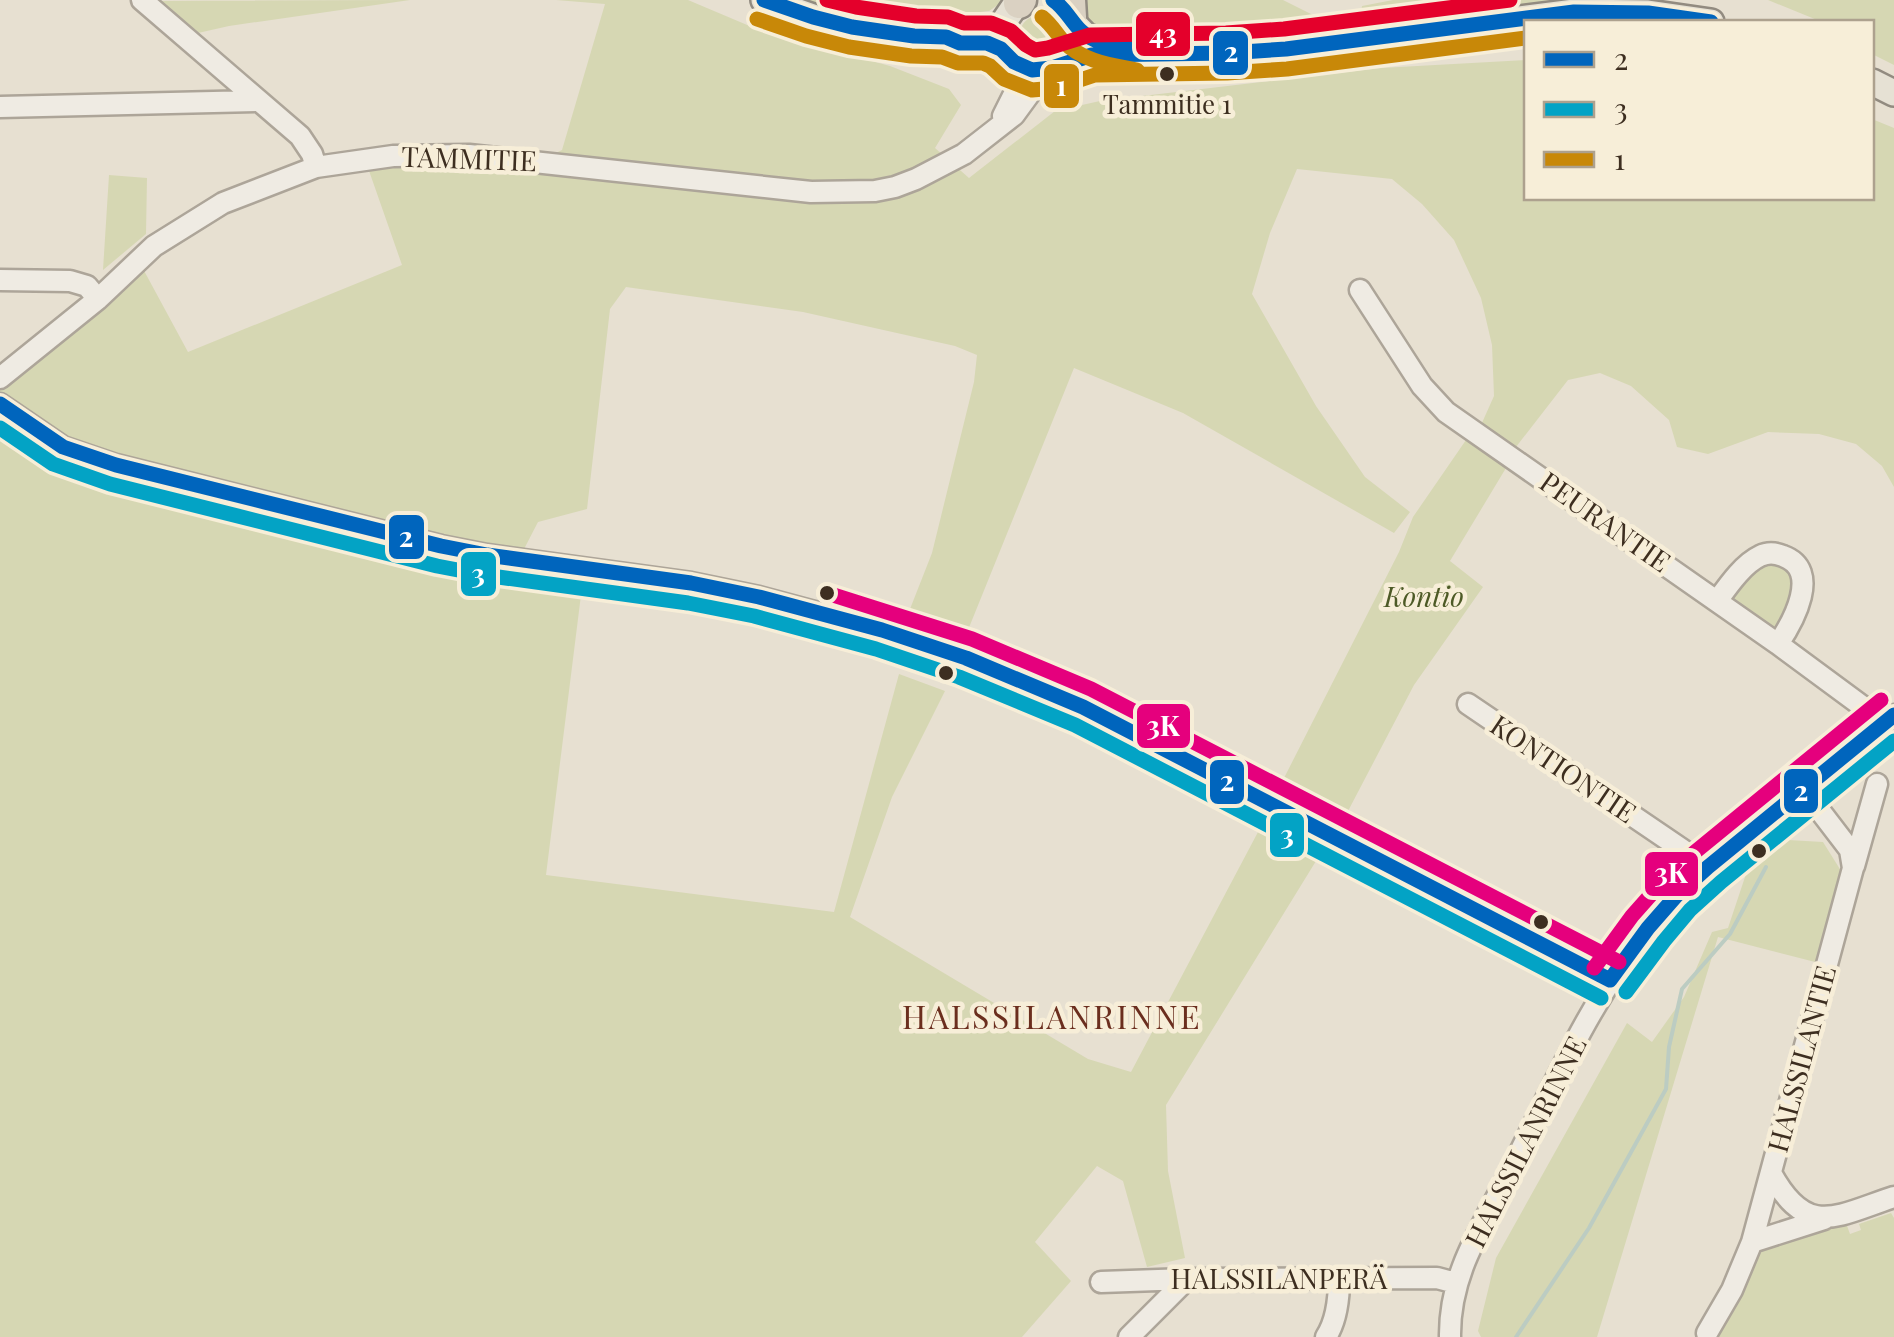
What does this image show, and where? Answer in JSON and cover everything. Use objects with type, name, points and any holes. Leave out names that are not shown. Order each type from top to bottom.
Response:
[{"type":"main road","points":[[764,0],[852,26],[994,45],[1032,70],[1092,55],[1286,49],[1574,12],[1648,13],[1697,20]]},
{"type":"main road","points":[[946,37],[1020,3]]},
{"type":"main road","points":[[1013,61],[1002,34],[1007,14],[1020,3]]},
{"type":"main road","points":[[1055,66],[1074,48],[1076,33],[1067,10]]},
{"type":"main road","points":[[1067,10],[1087,36],[1169,54]]},
{"type":"street","points":[[142,0],[300,136],[316,167]]},
{"type":"street","name":"TAMMITIE","points":[[990,133],[1015,92],[1013,61]]},
{"type":"street","name":"TAMMITIE","points":[[0,378],[98,299],[154,246],[223,202],[316,167],[393,156],[469,155],[835,193],[896,187],[964,154],[1014,114],[1055,66]]},
{"type":"street","points":[[0,107],[259,101]]},
{"type":"street","points":[[0,280],[70,281],[87,286],[98,299]]},
{"type":"street","name":"PEURANTIE","points":[[1360,290],[1422,386],[1446,412],[1866,710],[1888,720]]},
{"type":"street","points":[[0,404],[63,447],[116,465],[458,550],[759,596],[966,658],[1084,708],[1610,980]]},
{"type":"street","points":[[1717,601],[1758,556],[1778,554],[1790,558],[1797,565],[1803,584],[1801,601],[1778,644]]},
{"type":"street","name":"KONTIONTIE","points":[[1468,704],[1708,866]]},
{"type":"street","name":"HALSSILANRINNE","points":[[1450,1337],[1456,1283],[1610,980],[1648,928],[1708,866],[1888,720]]},
{"type":"street","name":"HALSSILANTIE","points":[[1707,1332],[1732,1290],[1752,1242],[1877,784]]},
{"type":"street","points":[[1804,790],[1850,850],[1854,868]]},
{"type":"street","points":[[1771,1173],[1782,1194],[1805,1214],[1826,1219]]},
{"type":"street","points":[[1752,1242],[1894,1197]]},
{"type":"street","name":"HALSSILANPERÄ","points":[[1101,1282],[1437,1278],[1456,1283]]},
{"type":"street","points":[[1129,1337],[1187,1279]]},
{"type":"street","points":[[1326,1337],[1335,1317],[1339,1280]]},
{"type":"green space","points":[[410,0],[198,33],[160,1]]},
{"type":"green space","points":[[556,0],[688,0],[759,30],[890,66],[949,89],[961,105],[935,148],[969,178],[1055,111],[1100,101],[1381,68],[1524,60],[1524,200],[1874,200],[1874,120],[1894,128],[1894,487],[1882,466],[1856,444],[1819,434],[1768,432],[1708,454],[1677,447],[1669,420],[1631,386],[1600,373],[1568,380],[1516,447],[1481,425],[1494,396],[1492,345],[1481,298],[1454,240],[1422,204],[1392,179],[1297,169],[1270,233],[1252,294],[1316,406],[1365,477],[1410,512],[1394,533],[1183,413],[1074,368],[968,630],[910,609],[932,553],[974,382],[977,355],[955,346],[803,312],[626,287],[610,309],[587,509],[538,522],[523,551],[409,531],[406,562],[582,587],[546,875],[834,912],[899,674],[945,691],[892,797],[850,917],[1088,1059],[1131,1072],[1258,832],[1316,861],[1166,1105],[1168,1171],[1185,1258],[1147,1267],[1123,1181],[1097,1166],[1035,1242],[1071,1281],[1022,1337],[0,1337],[0,387],[142,267],[188,352],[402,265],[367,165],[423,159],[523,169],[562,150],[605,4]]},
{"type":"green space","points":[[795,0],[1005,0],[989,11],[938,17],[915,9],[862,8],[839,13]]},
{"type":"green space","points":[[1083,0],[1283,0],[1325,21],[1310,35],[1192,44],[1125,38],[1098,31],[1083,17]]},
{"type":"green space","points":[[1393,0],[1570,0],[1370,29],[1360,22],[1362,6]]},
{"type":"green space","points":[[1768,0],[1894,0],[1894,65],[1874,55],[1874,20],[1817,20]]},
{"type":"green space","points":[[1038,16],[1051,21],[1056,34],[1051,47],[1038,52],[1025,47],[1020,34],[1025,21]]},
{"type":"green space","points":[[109,175],[147,178],[146,234],[103,270]]},
{"type":"green space","name":"Kontio","points":[[1466,440],[1506,468],[1450,561],[1483,587],[1414,685],[1347,813],[1283,780],[1413,517]]},
{"type":"green space","points":[[1770,559],[1791,570],[1796,594],[1775,636],[1728,603],[1755,566]]},
{"type":"green space","points":[[1788,840],[1823,842],[1843,874],[1819,963],[1718,937],[1597,1337],[1481,1337],[1478,1331],[1496,1258],[1627,1023],[1652,1042],[1684,997],[1712,932],[1728,928],[1749,865]]},
{"type":"green space","points":[[1891,1213],[1894,1337],[1711,1337],[1754,1253],[1846,1223],[1850,1234],[1861,1230],[1859,1224]]},
{"type":"waterway","points":[[1516,1337],[1589,1228],[1666,1089],[1669,1047],[1682,989],[1730,934],[1766,867]]},
{"type":"transit line","name":"2","points":[[764,0],[852,27],[946,37],[960,43],[987,43],[1032,70],[1092,55],[1286,49],[1574,12],[1648,13],[1697,20]]},
{"type":"transit line","name":"43","points":[[827,0],[916,16],[948,17],[964,23],[991,23],[1011,31],[1035,50],[1090,35],[1284,29],[1510,0]]},
{"type":"transit line","name":"2","points":[[1053,0],[1093,39],[1141,50]]},
{"type":"transit line","name":"1","points":[[1042,17],[1079,54],[1137,70]]},
{"type":"transit line","name":"1","points":[[757,19],[849,47],[983,63],[1004,79],[1032,90],[1056,88],[1095,75],[1287,69],[1524,38]]},
{"type":"transit line","name":"2","points":[[0,404],[63,447],[116,465],[441,546],[691,583],[759,597],[882,630],[966,658],[1083,707],[1610,980]]},
{"type":"transit line","name":"3","points":[[0,428],[53,464],[110,484],[437,566],[754,616],[876,649],[959,677],[1075,725],[1601,998]]},
{"type":"transit line","name":"3K","points":[[827,593],[972,639],[1091,689],[1619,962]]},
{"type":"transit line","name":"3K","points":[[1594,968],[1663,881],[1881,700]]},
{"type":"transit line","name":"2","points":[[1610,980],[1676,896],[1894,715]]},
{"type":"transit line","name":"3","points":[[1626,992],[1690,910],[1894,741]]},
{"type":"place","name":"Tammitie 1","points":[[1167,74]]},
{"type":"district","name":"HALSSILANRINNE","points":[[1052,1018]]}]
